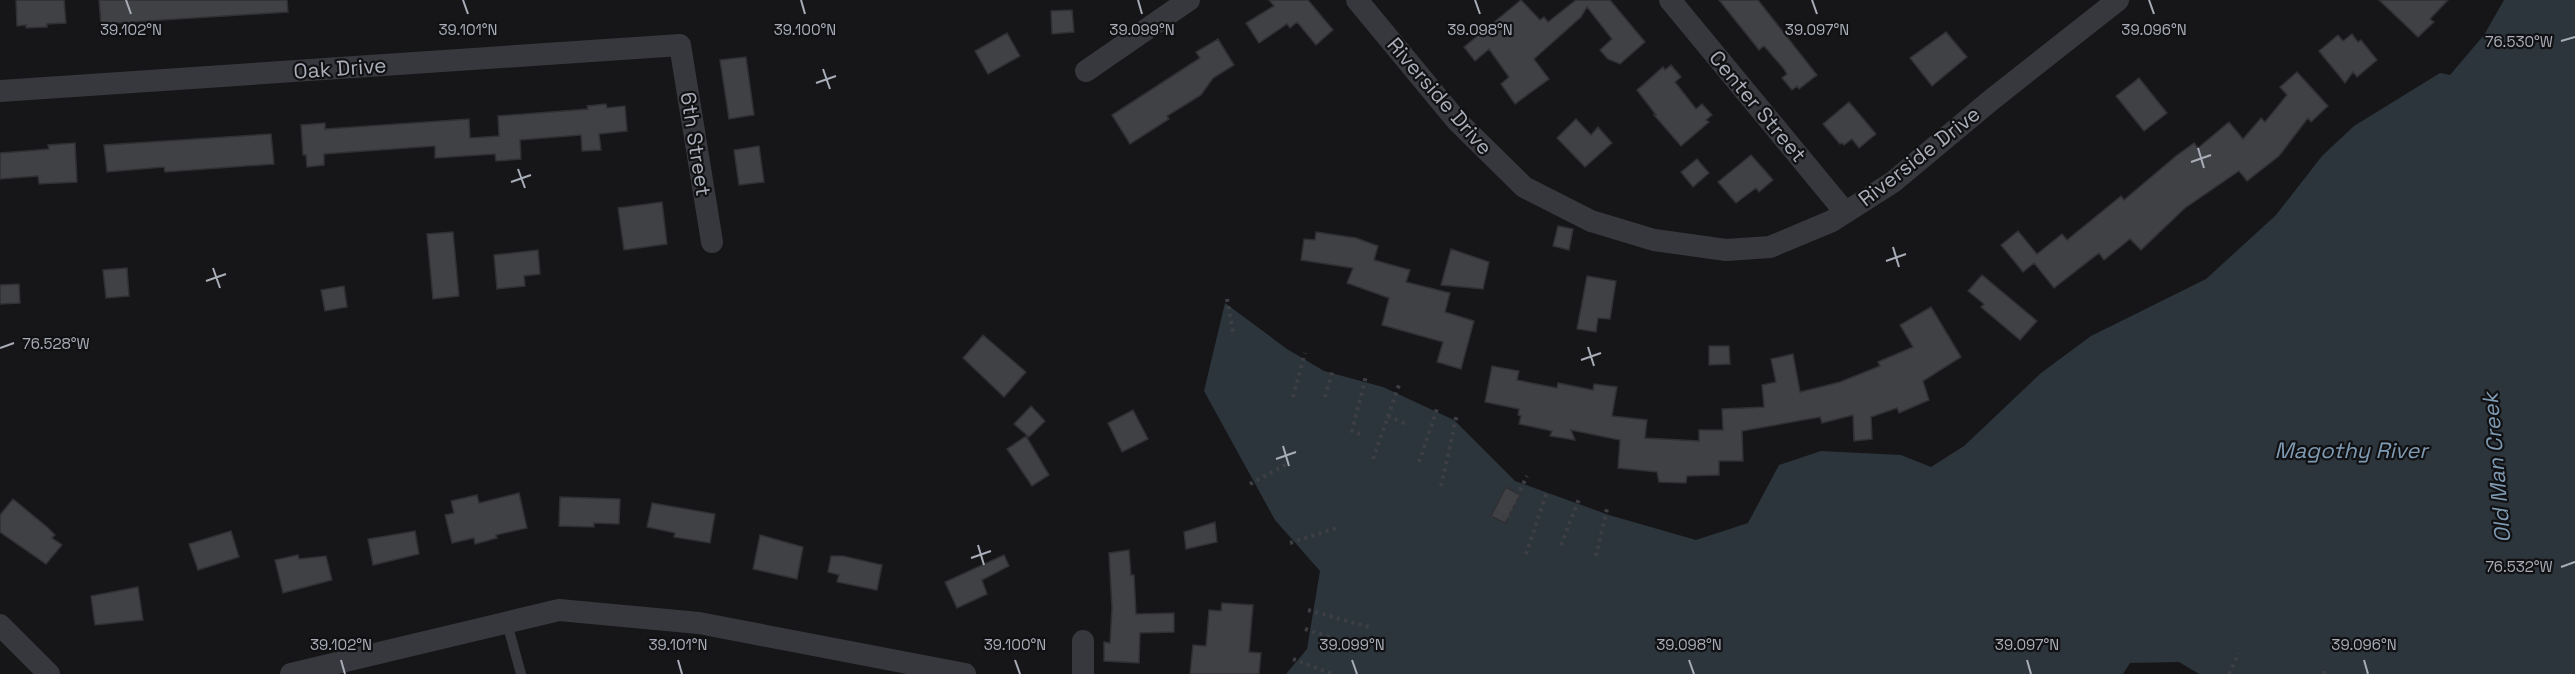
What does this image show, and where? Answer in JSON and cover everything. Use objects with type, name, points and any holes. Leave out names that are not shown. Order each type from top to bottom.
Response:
[{"type":"street","points":[[1086,71],[1189,0]]},
{"type":"street","name":"Riverside Drive","points":[[1357,0],[1457,122],[1517,181],[1538,196],[1591,221],[1654,240],[1726,250],[1770,247],[1832,221],[1893,182],[1990,101],[2118,0]]},
{"type":"street","name":"Center Street","points":[[1670,0],[1845,212]]},
{"type":"street","name":"Oak Drive","points":[[0,91],[680,45]]},
{"type":"street","name":"6th Street","points":[[680,45],[712,242]]},
{"type":"street","points":[[291,674],[559,610],[699,623],[965,674]]},
{"type":"street","points":[[0,625],[49,674]]},
{"type":"street","points":[[1083,641],[1083,674]]},
{"type":"lane","points":[[507,623],[520,674]]},
{"type":"path","points":[[1227,299],[1233,333]]},
{"type":"path","points":[[1293,397],[1305,353]]},
{"type":"path","points":[[1325,397],[1334,369]]},
{"type":"path","points":[[1360,434],[1352,431],[1366,376]]},
{"type":"path","points":[[1373,459],[1399,385]]},
{"type":"path","points":[[1419,462],[1438,406]]},
{"type":"path","points":[[1441,486],[1457,414]]},
{"type":"path","points":[[1388,416],[1406,424]]},
{"type":"path","points":[[1250,484],[1289,463]]},
{"type":"path","points":[[1495,512],[1506,519],[1527,476]]},
{"type":"path","points":[[1526,554],[1547,492]]},
{"type":"path","points":[[1561,545],[1579,499]]},
{"type":"path","points":[[1596,555],[1607,509]]},
{"type":"path","points":[[1290,543],[1339,527]]},
{"type":"path","points":[[1308,610],[1369,627]]},
{"type":"path","points":[[1305,629],[1363,648]]},
{"type":"path","points":[[2229,674],[2239,653]]},
{"type":"path","points":[[1293,659],[1332,674]]},
{"type":"path","points":[[2324,674],[2325,667]]},
{"type":"water","name":"Magothy River","points":[[2504,0],[2575,0],[2575,674],[2199,674],[2179,662],[2130,663],[2123,674],[1286,674],[1307,649],[1320,571],[1275,520],[1204,391],[1225,303],[1287,349],[1324,371],[1383,387],[1454,420],[1515,481],[1609,515],[1696,540],[1748,523],[1779,465],[1821,451],[1901,455],[1931,467],[1964,446],[2041,373],[2091,336],[2206,279],[2276,215],[2322,156],[2354,126],[2440,73],[2450,75],[2484,35]]},
{"type":"building","points":[[16,0],[64,0],[66,23],[47,24],[47,27],[17,26]]},
{"type":"building","points":[[99,0],[287,0],[288,12],[101,24]]},
{"type":"building","points":[[1269,0],[1308,0],[1333,30],[1316,45],[1297,22],[1290,28],[1287,24],[1259,43],[1246,23],[1274,6]]},
{"type":"building","points":[[1521,0],[1540,20],[1544,17],[1548,22],[1576,0],[1610,0],[1645,42],[1620,64],[1608,59],[1600,50],[1612,39],[1587,7],[1581,17],[1534,59],[1549,79],[1515,104],[1501,84],[1509,77],[1489,49],[1475,61],[1464,47]]},
{"type":"building","points":[[1719,0],[1758,0],[1817,75],[1799,89],[1797,86],[1792,90],[1782,78],[1787,74],[1784,69],[1764,46],[1759,50]]},
{"type":"building","points":[[2379,0],[2448,0],[2430,19],[2434,22],[2418,37]]},
{"type":"building","points":[[1072,10],[1074,32],[1052,34],[1051,11]]},
{"type":"building","points":[[1946,32],[1967,57],[1932,86],[1910,58]]},
{"type":"building","points":[[1007,33],[1020,56],[988,74],[975,51]]},
{"type":"building","points":[[2352,34],[2358,42],[2361,40],[2377,60],[2357,77],[2353,72],[2345,83],[2319,51],[2338,35],[2343,41]]},
{"type":"building","points":[[1218,39],[1234,65],[1213,78],[1201,95],[1167,116],[1169,119],[1130,144],[1112,115],[1200,58],[1196,52]]},
{"type":"building","points":[[746,57],[754,115],[729,119],[720,60]]},
{"type":"building","points":[[1671,65],[1681,77],[1675,82],[1696,109],[1702,104],[1712,115],[1706,120],[1709,122],[1681,146],[1654,115],[1656,115],[1637,90],[1663,67],[1665,70]]},
{"type":"building","points":[[2297,72],[2328,106],[2311,122],[2308,118],[2279,156],[2247,181],[2239,171],[2185,208],[2141,250],[2130,239],[2104,260],[2099,253],[2054,288],[2034,263],[2023,272],[2001,245],[2018,231],[2037,254],[2062,234],[2067,240],[2121,196],[2124,200],[2176,156],[2194,143],[2198,148],[2229,122],[2243,139],[2261,118],[2265,122],[2287,95],[2280,87]]},
{"type":"building","points":[[2139,78],[2167,113],[2144,131],[2116,96]]},
{"type":"building","points":[[1849,102],[1876,134],[1859,148],[1852,139],[1844,145],[1840,144],[1823,124]]},
{"type":"building","points":[[606,104],[607,108],[625,106],[627,131],[599,134],[601,150],[582,151],[581,135],[520,140],[521,159],[496,161],[495,154],[435,158],[435,146],[324,154],[324,165],[307,167],[306,155],[303,155],[301,125],[325,123],[325,129],[469,119],[470,138],[499,136],[498,116],[588,109],[587,106]]},
{"type":"building","points":[[1576,119],[1591,135],[1598,127],[1612,143],[1585,167],[1557,138]]},
{"type":"building","points":[[271,134],[274,164],[165,172],[164,167],[107,172],[104,145]]},
{"type":"building","points":[[75,143],[77,182],[39,184],[38,176],[0,179],[0,153],[49,149],[48,145]]},
{"type":"building","points":[[759,146],[764,182],[739,185],[734,150]]},
{"type":"building","points":[[1751,155],[1773,180],[1759,192],[1756,188],[1736,203],[1718,182]]},
{"type":"building","points":[[1697,159],[1709,173],[1693,187],[1681,172]]},
{"type":"building","points":[[662,202],[667,244],[624,250],[618,208]]},
{"type":"building","points":[[1558,226],[1573,229],[1569,250],[1553,246]]},
{"type":"building","points":[[453,232],[459,296],[433,299],[427,234]]},
{"type":"building","points":[[1316,232],[1356,238],[1378,246],[1374,260],[1410,270],[1406,282],[1450,293],[1445,312],[1474,321],[1461,369],[1437,362],[1443,342],[1382,325],[1389,298],[1347,283],[1353,268],[1301,260],[1304,239],[1315,240]]},
{"type":"building","points":[[1451,249],[1489,262],[1483,289],[1441,285]]},
{"type":"building","points":[[538,250],[540,274],[524,276],[525,286],[497,289],[494,255]]},
{"type":"building","points":[[127,268],[129,296],[106,298],[103,270]]},
{"type":"building","points":[[1982,275],[2037,321],[2020,340],[1981,307],[1984,304],[1968,291]]},
{"type":"building","points":[[1587,276],[1616,281],[1610,319],[1598,318],[1596,332],[1577,329]]},
{"type":"building","points":[[19,284],[20,303],[0,304],[0,285]]},
{"type":"building","points":[[344,286],[347,307],[325,311],[321,290]]},
{"type":"building","points":[[1931,307],[1961,357],[1923,381],[1929,400],[1899,413],[1897,408],[1871,417],[1872,439],[1854,441],[1853,415],[1822,423],[1820,417],[1742,431],[1743,461],[1719,461],[1719,475],[1687,476],[1686,483],[1659,482],[1657,472],[1618,468],[1620,440],[1571,430],[1575,440],[1550,436],[1552,431],[1519,424],[1521,416],[1518,415],[1519,409],[1485,402],[1492,366],[1519,371],[1517,380],[1557,388],[1558,383],[1593,390],[1594,384],[1617,387],[1612,416],[1647,420],[1645,438],[1699,441],[1699,430],[1723,430],[1722,409],[1764,407],[1762,385],[1776,382],[1771,359],[1793,354],[1800,392],[1840,382],[1880,366],[1878,362],[1913,347],[1900,325]]},
{"type":"building","points":[[983,335],[1026,372],[1004,397],[963,358]]},
{"type":"building","points":[[1709,346],[1729,346],[1730,364],[1709,365]]},
{"type":"building","points":[[1031,406],[1045,421],[1029,437],[1014,424]]},
{"type":"building","points":[[1133,410],[1148,439],[1122,452],[1108,423]]},
{"type":"building","points":[[1026,436],[1049,475],[1032,486],[1007,449]]},
{"type":"building","points":[[1506,487],[1520,495],[1505,523],[1491,516]]},
{"type":"building","points":[[519,493],[527,528],[496,535],[497,538],[475,544],[474,538],[452,543],[445,515],[454,513],[451,501],[477,495],[479,503]]},
{"type":"building","points":[[560,497],[620,499],[619,524],[594,523],[594,527],[559,526]]},
{"type":"building","points":[[13,499],[47,527],[55,535],[52,538],[62,545],[46,564],[0,532],[0,515]]},
{"type":"building","points":[[652,503],[715,514],[710,543],[674,537],[675,533],[647,527]]},
{"type":"building","points":[[1215,522],[1217,542],[1186,549],[1184,532]]},
{"type":"building","points":[[231,531],[239,557],[198,570],[189,544]]},
{"type":"building","points":[[415,531],[419,554],[373,565],[368,539]]},
{"type":"building","points":[[760,535],[803,547],[797,579],[753,569]]},
{"type":"building","points":[[1129,550],[1131,575],[1134,575],[1136,614],[1174,613],[1174,632],[1140,633],[1139,663],[1104,661],[1104,642],[1110,643],[1112,608],[1109,553]]},
{"type":"building","points":[[298,555],[299,559],[326,556],[332,580],[283,593],[275,560]]},
{"type":"building","points":[[1004,555],[1009,566],[982,580],[987,594],[957,608],[945,582]]},
{"type":"building","points":[[831,556],[843,556],[882,565],[877,590],[837,582],[839,575],[828,572]]},
{"type":"building","points":[[138,587],[143,620],[95,625],[91,596]]},
{"type":"building","points":[[1222,603],[1253,605],[1249,652],[1261,653],[1259,674],[1190,674],[1193,645],[1206,646],[1209,610],[1221,611]]},
{"type":"water label","name":"Old Man Creek","points":[[2496,468]]}]
